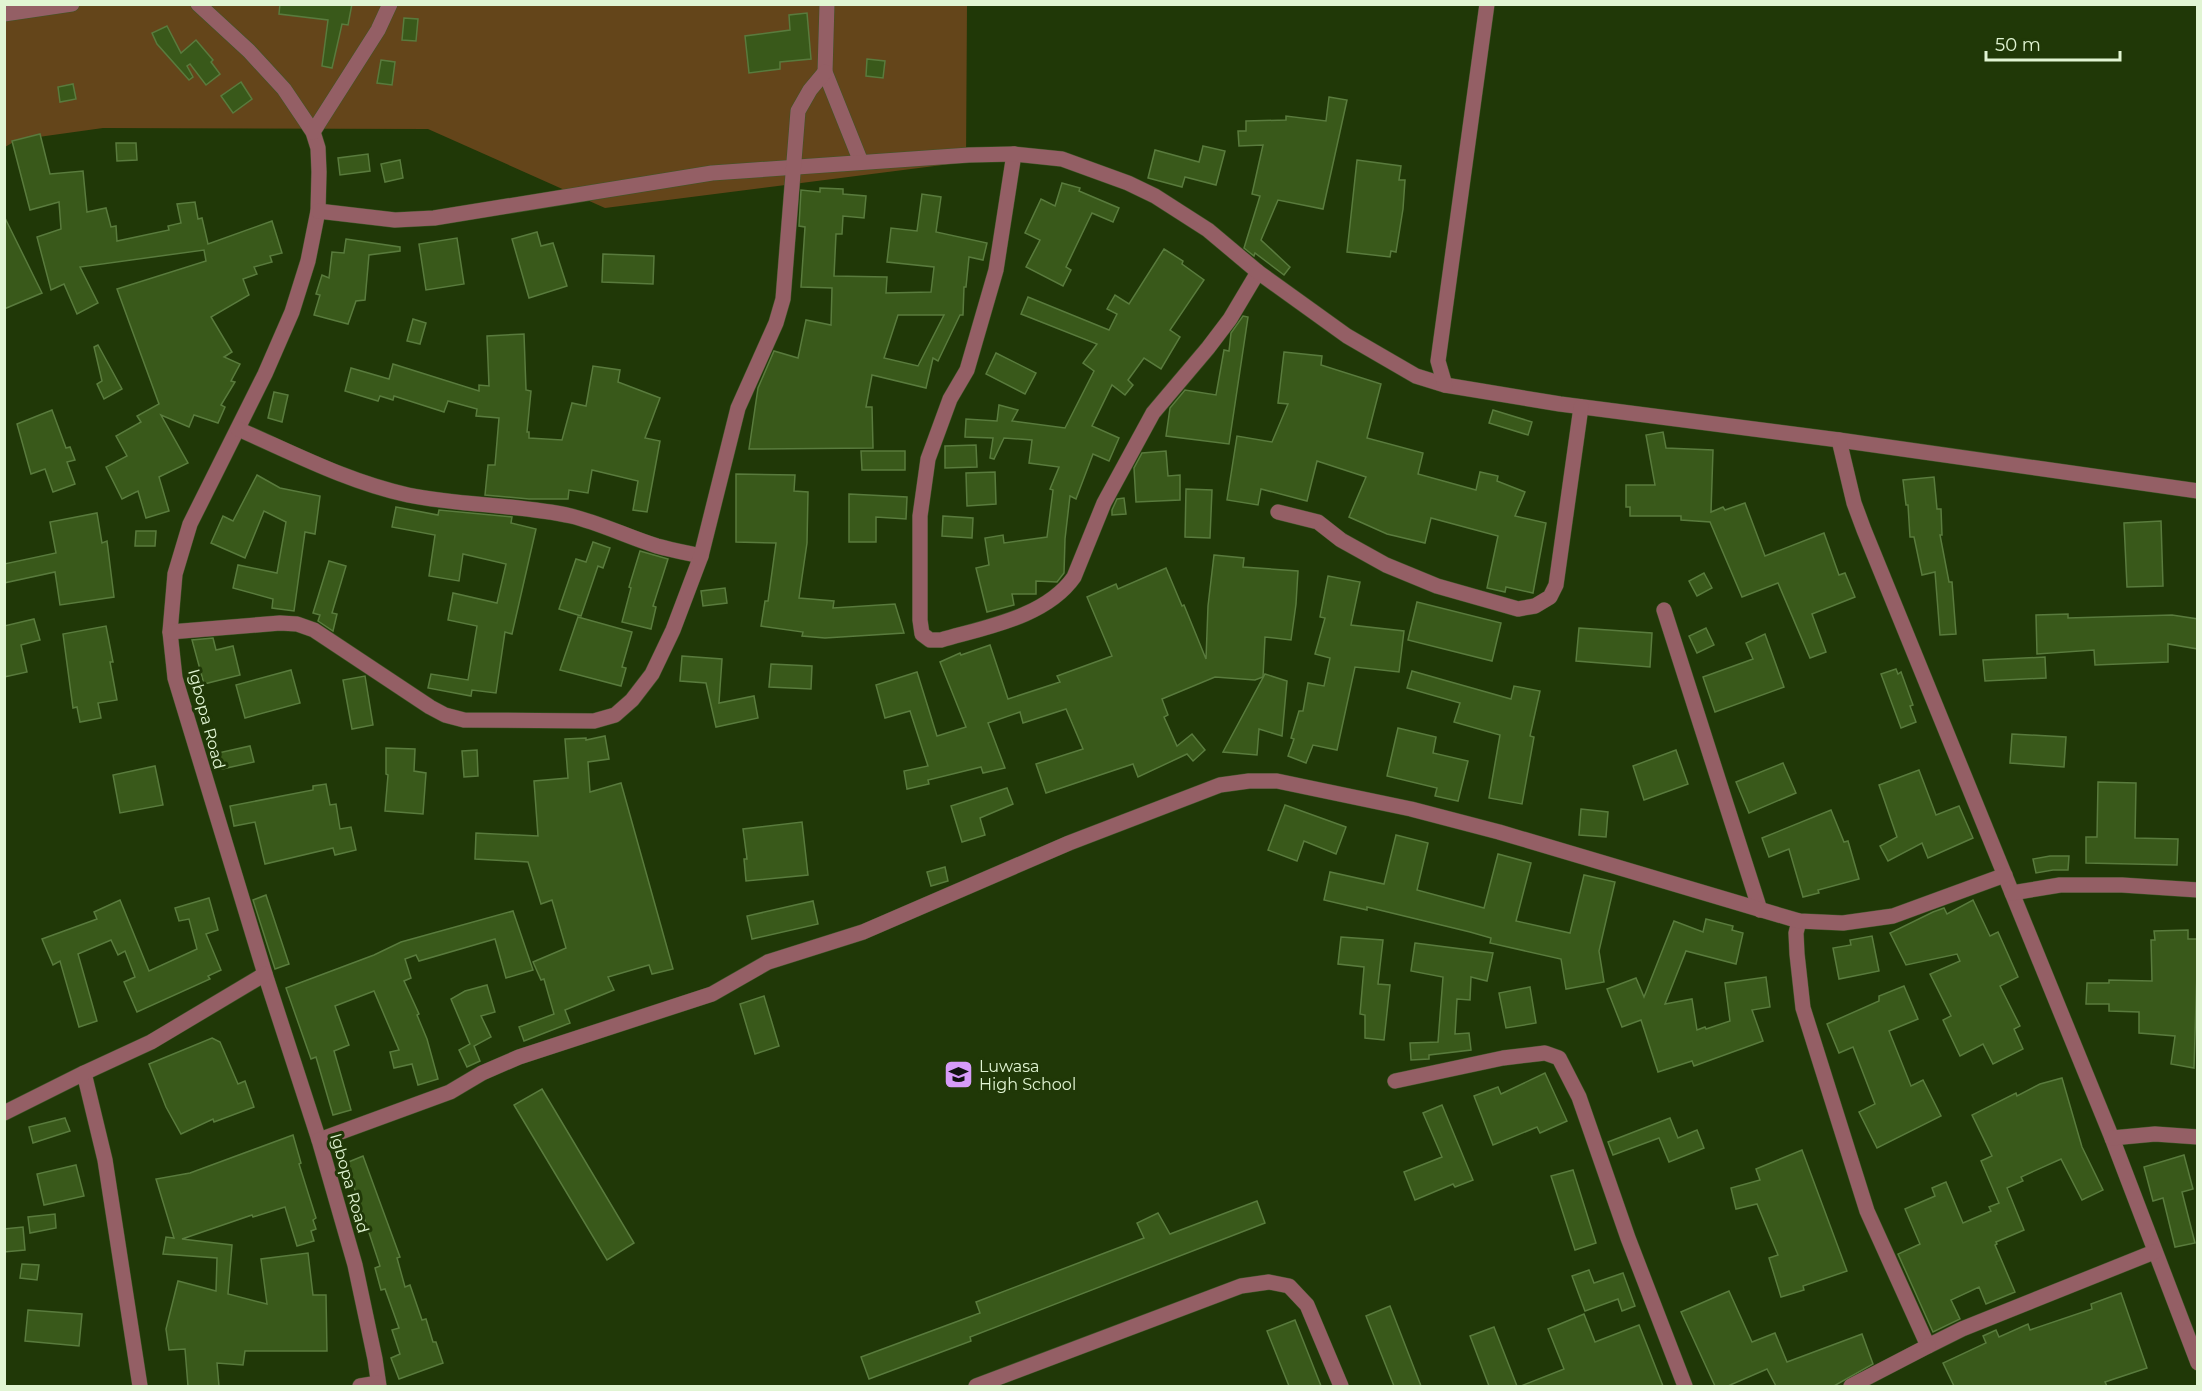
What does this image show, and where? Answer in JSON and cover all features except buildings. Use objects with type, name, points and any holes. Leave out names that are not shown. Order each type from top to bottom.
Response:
[{"type":"street","points":[[4,14],[72,4]]},
{"type":"street","name":"Igbopa Road","points":[[198,4],[249,51],[284,88],[313,132],[318,160],[318,211],[308,261],[292,312],[238,429],[190,524],[175,574],[170,632],[175,678],[265,974],[319,1140],[355,1265],[379,1385]]},
{"type":"street","points":[[313,132],[378,30],[390,4]]},
{"type":"street","points":[[827,4],[825,72],[861,162]]},
{"type":"street","points":[[1445,385],[1438,361],[1487,4]]},
{"type":"street","points":[[170,632],[280,623],[297,624],[314,630],[445,715],[464,720],[594,721],[615,716],[632,700],[652,674],[673,630],[701,556],[738,408],[776,323],[783,299],[798,111],[810,90],[825,72]]},
{"type":"street","points":[[1014,154],[996,270],[967,370],[950,399],[928,459],[920,516],[920,620],[922,634],[930,640],[941,640],[1007,621],[1046,603],[1067,587],[1074,577],[1104,503],[1153,413],[1230,319],[1258,272]]},
{"type":"street","points":[[318,211],[395,220],[434,218],[712,173],[1014,154],[1062,159],[1128,183],[1155,196],[1208,230],[1258,272],[1347,336],[1416,376],[1445,385],[1581,407],[1839,440],[2198,491]]},
{"type":"street","points":[[1416,376],[1438,361]]},
{"type":"street","points":[[1278,512],[1318,522],[1341,540],[1369,557],[1437,586],[1518,609],[1535,606],[1550,597],[1556,585],[1581,407]]},
{"type":"street","points":[[238,429],[346,477],[373,486],[443,501],[537,510],[573,516],[657,546],[701,556]]},
{"type":"street","points":[[1839,440],[1854,503],[1864,530],[2112,1138],[2198,1363]]},
{"type":"street","points":[[1664,610],[1760,910]]},
{"type":"street","points":[[319,1140],[450,1092],[482,1073],[519,1057],[712,994],[768,962],[863,932],[1069,843],[1220,785],[1249,781],[1277,781],[1411,809],[1499,832],[1799,921],[1843,922],[1893,916],[2005,875]]},
{"type":"street","points":[[2012,893],[2060,885],[2122,885],[2198,890]]},
{"type":"street","points":[[1799,921],[1796,933],[1803,1008],[1867,1211],[1928,1346]]},
{"type":"street","points":[[4,1113],[151,1042],[265,974]]},
{"type":"street","points":[[1395,1081],[1503,1058],[1545,1053],[1559,1058],[1579,1097],[1628,1238],[1685,1386]]},
{"type":"street","points":[[84,1073],[105,1160],[140,1386]]},
{"type":"street","points":[[2112,1138],[2154,1134],[2198,1137]]},
{"type":"street","points":[[1851,1386],[1962,1329],[2154,1252]]},
{"type":"street","points":[[976,1386],[1241,1286],[1269,1282],[1289,1286],[1307,1305],[1341,1386]]},
{"type":"street","points":[[360,1386],[379,1385]]},
{"type":"shaded area","points":[[4,5],[967,5],[966,162],[605,208],[428,129],[103,128],[17,140],[5,147]]},
{"type":"place","name":"Luwasa High School","points":[[958,1075]]}]
